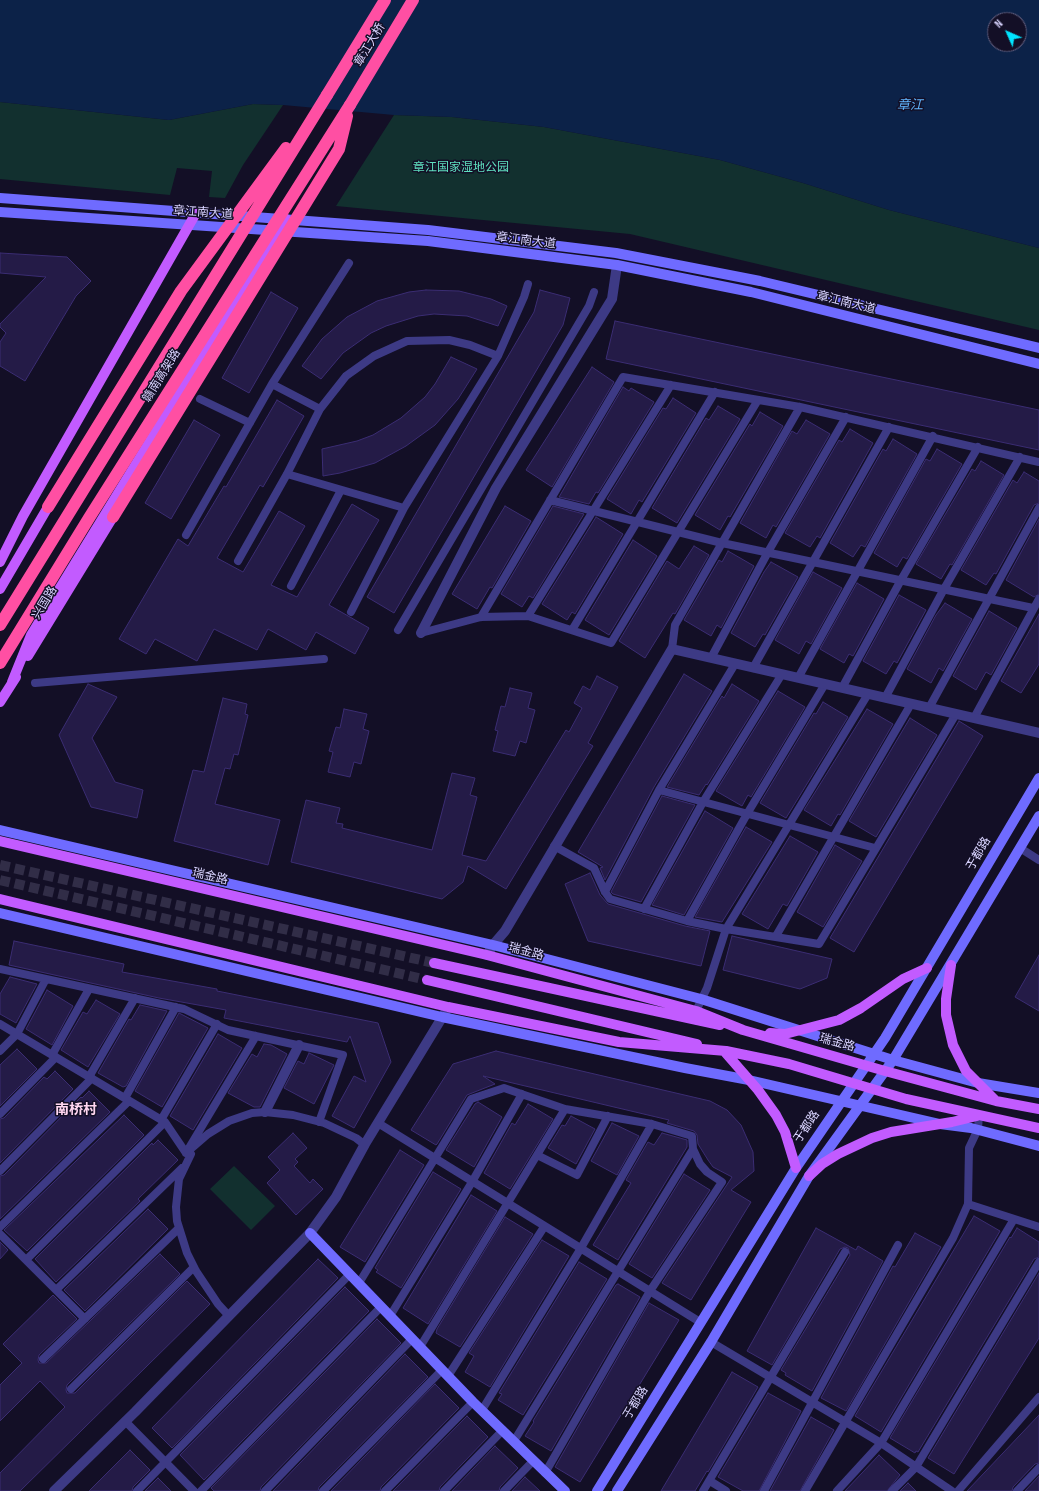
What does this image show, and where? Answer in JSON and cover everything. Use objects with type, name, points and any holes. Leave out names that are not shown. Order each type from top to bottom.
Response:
[{"type":"highway","name":"章江大桥","points":[[327,95],[385,0]]},
{"type":"highway","name":"章江大桥","points":[[350,105],[413,0]]},
{"type":"highway","points":[[48,507],[181,291],[327,95]]},
{"type":"highway","name":"赣南高架路","points":[[0,625],[327,95]]},
{"type":"highway","points":[[113,517],[339,149],[350,105]]},
{"type":"highway","name":"赣南高架路","points":[[0,663],[88,518],[350,105]]},
{"type":"main road","name":"章江南大道","points":[[0,198],[428,230],[616,253],[760,281],[1039,348]]},
{"type":"main road","name":"章江南大道","points":[[0,212],[428,241],[617,265],[751,292],[1039,364]]},
{"type":"main road","points":[[0,562],[23,516],[196,213]]},
{"type":"main road","points":[[12,682],[31,635],[286,219]]},
{"type":"main road","points":[[0,589],[48,507]]},
{"type":"main road","name":"兴国路","points":[[0,702],[113,517]]},
{"type":"main road","name":"于都路","points":[[597,1491],[796,1168],[874,1054],[927,968],[1039,778]]},
{"type":"main road","points":[[617,1491],[711,1342],[809,1176],[892,1060],[951,965],[1039,816]]},
{"type":"main road","points":[[0,830],[493,944],[701,999],[892,1060],[978,1083],[1039,1093]]},
{"type":"main road","name":"瑞金路","points":[[0,841],[487,955],[696,1011],[743,1030],[885,1071],[996,1101],[1039,1108]]},
{"type":"main road","points":[[0,899],[448,1007],[619,1042],[726,1051],[776,1115],[784,1132],[796,1168]]},
{"type":"main road","points":[[0,913],[442,1017],[842,1100],[940,1124],[978,1130],[1039,1146]]},
{"type":"main road","points":[[434,963],[680,1018],[743,1030],[785,1034],[839,1020],[861,1008],[903,979],[927,968]]},
{"type":"main road","points":[[951,965],[946,999],[949,1030],[959,1058],[966,1071],[996,1101]]},
{"type":"main road","points":[[427,980],[726,1051],[790,1064],[906,1099],[1039,1128]]},
{"type":"main road","points":[[809,1176],[822,1164],[838,1154],[872,1138],[911,1128],[940,1124],[979,1115]]},
{"type":"main road","points":[[310,1233],[473,1402],[534,1460],[545,1473],[566,1491]]},
{"type":"street","points":[[421,633],[496,488],[612,299],[617,265]]},
{"type":"street","points":[[487,955],[493,944],[505,931],[672,649],[1039,733]]},
{"type":"street","points":[[54,1491],[310,1233],[336,1197],[365,1144],[448,1007]]},
{"type":"street","points":[[265,1112],[299,1045]]},
{"type":"lane","points":[[186,536],[272,384],[349,263]]},
{"type":"lane","points":[[351,612],[404,508],[498,356],[524,297],[528,284]]},
{"type":"lane","points":[[398,630],[590,306],[594,292]]},
{"type":"lane","points":[[238,560],[287,474],[320,409],[346,376],[374,356],[407,341],[449,340],[470,345],[498,356]]},
{"type":"lane","points":[[481,618],[623,377],[800,407],[933,436],[1039,462]]},
{"type":"lane","points":[[272,384],[320,409]]},
{"type":"lane","points":[[528,616],[671,385]]},
{"type":"lane","points":[[572,630],[715,392]]},
{"type":"lane","points":[[200,398],[250,423]]},
{"type":"lane","points":[[421,633],[481,618],[528,616],[611,643],[758,400]]},
{"type":"lane","points":[[672,649],[675,625],[800,407]]},
{"type":"lane","points":[[711,658],[768,552],[846,417]]},
{"type":"lane","points":[[753,668],[889,426]]},
{"type":"lane","points":[[798,678],[933,436]]},
{"type":"lane","points":[[842,688],[901,580],[978,447]]},
{"type":"lane","points":[[885,698],[944,589],[1020,457]]},
{"type":"lane","points":[[287,474],[404,508]]},
{"type":"lane","points":[[291,586],[341,490]]},
{"type":"lane","points":[[550,500],[722,543],[1033,608]]},
{"type":"lane","points":[[929,708],[988,598],[1039,508]]},
{"type":"lane","points":[[974,718],[1039,598]]},
{"type":"lane","points":[[34,683],[324,660]]},
{"type":"lane","points":[[605,892],[659,790],[735,664]]},
{"type":"lane","points":[[644,909],[704,802],[782,674]]},
{"type":"lane","points":[[687,921],[747,814],[825,684]]},
{"type":"lane","points":[[696,1011],[707,988],[726,930],[868,694]]},
{"type":"lane","points":[[776,936],[832,837],[911,704]]},
{"type":"lane","points":[[554,846],[594,868],[605,892],[610,899],[687,921],[726,930],[776,936],[819,944],[874,848],[956,714]]},
{"type":"lane","points":[[659,790],[874,848]]},
{"type":"lane","points":[[1020,848],[1039,860]]},
{"type":"lane","points":[[0,969],[184,1009],[228,1030],[343,1055],[319,1122]]},
{"type":"lane","points":[[0,1051],[17,1034],[46,979]]},
{"type":"lane","points":[[0,1114],[54,1056],[89,988]]},
{"type":"lane","points":[[0,1171],[90,1078],[135,998]]},
{"type":"lane","points":[[0,1227],[127,1100],[176,1007]]},
{"type":"lane","points":[[0,1024],[163,1121],[186,1153],[191,1154],[184,1166],[176,1193],[179,1228],[194,1267],[206,1288],[229,1316]]},
{"type":"lane","points":[[26,1260],[163,1121],[217,1024]]},
{"type":"lane","points":[[186,1153],[256,1036]]},
{"type":"lane","points":[[359,1283],[471,1099],[504,1088],[565,1109],[652,1124],[692,1136],[693,1149],[700,1164],[706,1172],[722,1182],[650,1291],[545,1473]]},
{"type":"lane","points":[[390,1316],[472,1182],[522,1094]]},
{"type":"lane","points":[[420,1347],[565,1109]]},
{"type":"lane","points":[[186,1153],[213,1130],[229,1121],[252,1113],[265,1112],[293,1115],[319,1122],[340,1130],[365,1144]]},
{"type":"lane","points":[[805,1491],[954,1238],[968,1204],[969,1148],[978,1130],[979,1115]]},
{"type":"lane","points":[[537,1155],[577,1175],[608,1116]]},
{"type":"lane","points":[[378,1123],[700,1322]]},
{"type":"lane","points":[[482,1410],[581,1248],[652,1124]]},
{"type":"lane","points":[[514,1441],[693,1149]]},
{"type":"lane","points":[[56,1290],[184,1166]]},
{"type":"lane","points":[[968,1204],[1039,1227]]},
{"type":"lane","points":[[837,1491],[881,1443],[1014,1219]]},
{"type":"lane","points":[[323,1491],[445,1373],[544,1227]]},
{"type":"lane","points":[[43,1359],[179,1228]]},
{"type":"lane","points":[[0,1234],[85,1319]]},
{"type":"lane","points":[[764,1491],[898,1245]]},
{"type":"lane","points":[[703,1491],[845,1252]]},
{"type":"lane","points":[[892,1491],[916,1467],[1039,1262]]},
{"type":"lane","points":[[70,1389],[194,1267]]},
{"type":"lane","points":[[137,1491],[350,1274]]},
{"type":"lane","points":[[201,1491],[381,1306]]},
{"type":"lane","points":[[265,1491],[412,1339]]},
{"type":"lane","points":[[711,1342],[881,1443],[952,1491]]},
{"type":"lane","points":[[958,1491],[1039,1397]]},
{"type":"lane","points":[[385,1491],[473,1402]]},
{"type":"lane","points":[[125,1421],[194,1491]]},
{"type":"lane","points":[[444,1491],[503,1430]]},
{"type":"lane","points":[[504,1491],[534,1460]]},
{"type":"lane","points":[[1017,1491],[1039,1468]]},
{"type":"lane","points":[[710,1481],[726,1491]]},
{"type":"green space","points":[[0,102],[169,120],[253,104],[283,105],[243,165],[225,198],[209,197],[212,171],[177,168],[170,195],[0,179]]},
{"type":"green space","name":"章江国家湿地公园","points":[[394,115],[452,117],[544,127],[720,160],[803,183],[889,210],[1039,248],[1039,330],[630,234],[336,206]]},
{"type":"green space","points":[[234,1166],[275,1206],[251,1230],[210,1189]]},
{"type":"water","name":"章江","points":[[0,0],[1039,0],[1039,248],[889,210],[803,183],[720,160],[544,127],[452,117],[394,115],[283,105],[253,104],[169,120],[0,102]]},
{"type":"building","points":[[0,253],[67,257],[91,281],[76,296],[25,381],[0,366],[0,342],[6,333],[0,327],[0,324],[46,277],[0,273]]},
{"type":"building","points":[[426,290],[459,291],[491,299],[507,306],[498,326],[467,316],[434,314],[418,316],[386,326],[371,333],[343,353],[321,379],[302,366],[322,339],[347,317],[377,301],[409,292]]},
{"type":"building","points":[[540,290],[570,298],[563,325],[394,613],[367,597],[534,312]]},
{"type":"building","points":[[271,292],[298,308],[249,393],[222,378]]},
{"type":"building","points":[[615,321],[1039,410],[1039,450],[606,359]]},
{"type":"building","points":[[451,357],[477,369],[458,399],[435,425],[406,446],[375,463],[340,473],[323,476],[322,449],[357,441],[373,435],[401,418],[425,397],[435,384]]},
{"type":"building","points":[[592,367],[614,382],[552,487],[526,470]]},
{"type":"building","points":[[623,387],[629,391],[631,388],[654,402],[598,493],[596,492],[589,504],[559,497]]},
{"type":"building","points":[[673,398],[696,413],[642,502],[639,500],[631,514],[607,499],[663,408],[666,409]]},
{"type":"building","points":[[277,400],[304,416],[263,487],[260,485],[217,558],[243,572],[279,511],[305,526],[271,585],[297,597],[352,504],[379,520],[329,605],[369,628],[355,654],[316,632],[306,650],[268,629],[257,650],[214,629],[197,661],[155,639],[146,654],[119,639],[178,539],[188,546],[224,486],[226,487]]},
{"type":"building","points":[[718,406],[740,419],[677,523],[652,508],[706,418],[709,420]]},
{"type":"building","points":[[760,412],[783,426],[730,517],[728,516],[720,530],[695,515],[750,424],[752,426]]},
{"type":"building","points":[[194,420],[220,435],[171,519],[145,503]]},
{"type":"building","points":[[806,420],[830,434],[776,527],[773,525],[766,538],[740,523],[792,431],[797,434]]},
{"type":"building","points":[[850,429],[873,443],[820,538],[817,536],[810,547],[785,533],[839,440],[842,442]]},
{"type":"building","points":[[893,439],[917,454],[865,547],[861,545],[853,557],[830,543],[883,449],[886,451]]},
{"type":"building","points":[[937,449],[962,464],[907,559],[903,557],[897,567],[874,553],[926,459],[930,461]]},
{"type":"building","points":[[981,461],[1004,475],[952,565],[950,564],[941,579],[916,564],[972,469],[975,471]]},
{"type":"building","points":[[1024,472],[1039,481],[1039,503],[1034,505],[996,574],[994,573],[986,585],[961,570],[1013,480],[1017,483]]},
{"type":"building","points":[[505,506],[531,521],[492,588],[490,587],[477,609],[452,594]]},
{"type":"building","points":[[553,506],[584,514],[533,598],[529,596],[522,607],[501,594]]},
{"type":"building","points":[[596,517],[623,534],[575,614],[572,612],[567,620],[542,604]]},
{"type":"building","points":[[1039,519],[1039,594],[1034,597],[1006,580]]},
{"type":"building","points":[[633,540],[657,556],[609,635],[585,620]]},
{"type":"building","points":[[694,546],[709,555],[675,614],[673,613],[645,658],[619,641],[667,561],[679,569]]},
{"type":"building","points":[[728,551],[754,566],[721,628],[717,625],[711,636],[684,620],[719,560],[722,562]]},
{"type":"building","points":[[771,562],[798,577],[765,635],[763,634],[755,647],[731,633]]},
{"type":"building","points":[[813,572],[842,588],[811,644],[806,641],[799,654],[775,640]]},
{"type":"building","points":[[857,583],[884,599],[853,656],[849,654],[844,663],[820,649]]},
{"type":"building","points":[[899,595],[926,610],[897,663],[894,661],[886,674],[863,661]]},
{"type":"building","points":[[945,603],[972,619],[943,671],[939,668],[931,683],[907,669],[936,615]]},
{"type":"building","points":[[989,611],[1017,628],[991,675],[986,672],[976,690],[953,676]]},
{"type":"building","points":[[1039,614],[1039,664],[1021,693],[1001,681]]},
{"type":"building","points":[[684,674],[712,691],[654,787],[605,880],[600,868],[603,867],[578,852]]},
{"type":"building","points":[[597,676],[618,687],[588,743],[593,746],[506,889],[468,866],[463,882],[442,899],[291,862],[306,800],[340,808],[336,823],[343,824],[342,828],[432,850],[452,773],[475,778],[470,795],[477,797],[462,855],[486,861],[566,730],[569,732],[582,708],[574,703],[583,686],[590,690]]},
{"type":"building","points":[[88,684],[117,697],[92,738],[115,782],[143,790],[137,818],[91,807],[59,735]]},
{"type":"building","points":[[732,684],[759,701],[707,785],[706,784],[699,795],[667,787],[722,696],[724,698]]},
{"type":"building","points":[[510,688],[532,693],[528,708],[535,710],[526,743],[520,741],[515,756],[493,751],[498,731],[495,730],[501,706],[505,707]]},
{"type":"building","points":[[778,691],[805,707],[751,797],[748,795],[742,806],[716,791]]},
{"type":"building","points":[[223,698],[247,704],[245,714],[248,715],[238,755],[234,754],[230,769],[225,768],[215,804],[280,820],[268,865],[174,841],[193,770],[204,772]]},
{"type":"building","points":[[823,702],[848,717],[786,818],[760,803],[814,713],[816,714]]},
{"type":"building","points":[[344,709],[367,714],[363,729],[369,731],[361,764],[354,762],[350,777],[328,772],[333,752],[329,751],[336,727],[340,728]]},
{"type":"building","points":[[867,709],[893,724],[840,815],[838,814],[831,826],[804,810]]},
{"type":"building","points":[[910,718],[937,735],[876,837],[849,821]]},
{"type":"building","points":[[959,721],[983,736],[854,952],[830,938]]},
{"type":"building","points":[[662,796],[695,805],[641,902],[613,894],[611,892]]},
{"type":"building","points":[[705,811],[733,828],[684,915],[652,905]]},
{"type":"building","points":[[746,827],[772,842],[722,922],[695,917]]},
{"type":"building","points":[[790,836],[818,852],[787,906],[783,904],[768,929],[742,914]]},
{"type":"building","points":[[835,845],[862,861],[823,927],[797,912]]},
{"type":"building","points":[[590,873],[600,895],[608,904],[685,926],[710,931],[701,966],[588,941],[565,884]]},
{"type":"building","points":[[732,936],[832,959],[827,978],[800,989],[723,970]]},
{"type":"building","points":[[14,941],[124,964],[122,972],[217,989],[217,991],[378,1023],[391,1062],[354,1128],[332,1116],[354,1076],[366,1082],[350,1036],[347,1042],[224,1018],[226,1010],[159,998],[9,965]]},
{"type":"building","points":[[1039,955],[1039,1011],[1015,997]]},
{"type":"building","points":[[10,977],[37,984],[16,1023],[0,1014],[0,994]]},
{"type":"building","points":[[47,990],[73,1006],[52,1045],[26,1029]]},
{"type":"building","points":[[96,1000],[120,1014],[88,1067],[61,1050],[83,1012],[87,1014]]},
{"type":"building","points":[[140,1005],[167,1011],[126,1086],[123,1087],[98,1073],[129,1019],[131,1020]]},
{"type":"building","points":[[179,1013],[208,1028],[162,1107],[135,1091]]},
{"type":"building","points":[[218,1034],[242,1048],[193,1130],[170,1116]]},
{"type":"building","points":[[264,1044],[271,1045],[287,1054],[260,1107],[254,1107],[228,1093],[252,1054],[257,1057]]},
{"type":"building","points":[[17,1049],[37,1069],[0,1106],[0,1065]]},
{"type":"building","points":[[496,1051],[710,1101],[727,1110],[741,1125],[753,1152],[754,1171],[731,1190],[751,1202],[691,1300],[662,1283],[732,1177],[713,1167],[698,1144],[697,1135],[694,1131],[667,1123],[669,1120],[483,1076],[495,1084],[467,1095],[436,1145],[411,1130],[453,1064]]},
{"type":"building","points":[[309,1053],[334,1065],[314,1104],[284,1088],[298,1061],[304,1064]]},
{"type":"building","points":[[55,1071],[73,1089],[0,1163],[0,1119],[4,1118],[44,1077],[47,1079]]},
{"type":"building","points":[[89,1091],[110,1112],[0,1219],[0,1176],[4,1175],[81,1097],[82,1098]]},
{"type":"building","points":[[478,1102],[502,1117],[474,1167],[446,1150],[475,1104]]},
{"type":"building","points":[[528,1104],[553,1119],[510,1189],[484,1173],[512,1123],[515,1125]]},
{"type":"building","points":[[124,1115],[144,1135],[27,1251],[4,1230]]},
{"type":"building","points":[[571,1116],[595,1129],[576,1164],[548,1148],[562,1125],[565,1126]]},
{"type":"building","points":[[612,1123],[639,1136],[617,1175],[591,1161]]},
{"type":"building","points":[[293,1133],[307,1148],[295,1159],[298,1162],[294,1166],[310,1183],[313,1179],[323,1189],[296,1215],[267,1183],[280,1170],[268,1157]]},
{"type":"building","points":[[662,1133],[687,1140],[687,1147],[618,1260],[593,1245],[631,1183],[626,1180],[648,1142],[654,1145]]},
{"type":"building","points":[[158,1140],[178,1160],[138,1199],[140,1201],[56,1282],[35,1259],[152,1143],[153,1145]]},
{"type":"building","points":[[400,1150],[424,1165],[365,1262],[340,1247]]},
{"type":"building","points":[[433,1172],[461,1189],[401,1288],[376,1272],[378,1270],[375,1268]]},
{"type":"building","points":[[684,1174],[710,1190],[652,1278],[629,1264]]},
{"type":"building","points":[[471,1195],[497,1211],[428,1324],[403,1308]]},
{"type":"building","points":[[148,1209],[168,1229],[85,1311],[64,1290]]},
{"type":"building","points":[[974,1216],[1000,1231],[881,1432],[855,1416]]},
{"type":"building","points":[[505,1217],[533,1234],[460,1347],[436,1333],[437,1329]]},
{"type":"building","points":[[816,1228],[856,1250],[858,1246],[883,1261],[812,1391],[785,1375],[786,1373],[781,1370],[850,1255],[848,1248],[845,1247],[840,1249],[772,1365],[747,1351]]},
{"type":"building","points":[[1017,1228],[1039,1242],[1039,1257],[1034,1259],[918,1452],[916,1451],[915,1453],[890,1438],[1010,1237],[1011,1238]]},
{"type":"building","points":[[915,1233],[941,1247],[846,1411],[821,1398],[893,1266],[895,1267]]},
{"type":"building","points":[[542,1240],[569,1256],[490,1387],[465,1372],[474,1356],[469,1353]]},
{"type":"building","points":[[0,1242],[8,1250],[0,1259]]},
{"type":"building","points":[[160,1254],[180,1274],[67,1385],[67,1393],[75,1393],[187,1281],[210,1304],[20,1491],[0,1491],[0,1473],[65,1407],[40,1381],[0,1421],[0,1385],[22,1363],[3,1344],[53,1295],[77,1319],[39,1355],[39,1363],[46,1363]]},
{"type":"building","points":[[318,1259],[338,1278],[172,1448],[152,1428]]},
{"type":"building","points":[[579,1262],[607,1279],[523,1415],[498,1400],[502,1394],[499,1393]]},
{"type":"building","points":[[1039,1273],[1039,1338],[954,1474],[928,1458]]},
{"type":"building","points":[[618,1284],[640,1297],[551,1451],[525,1436]]},
{"type":"building","points":[[345,1287],[369,1311],[204,1480],[180,1455]]},
{"type":"building","points":[[649,1303],[679,1320],[580,1482],[555,1467]]},
{"type":"building","points":[[377,1319],[401,1343],[261,1487],[260,1491],[214,1491],[211,1488]]},
{"type":"building","points":[[405,1354],[428,1377],[319,1487],[318,1491],[273,1491]]},
{"type":"building","points":[[732,1372],[758,1387],[708,1472],[707,1471],[695,1491],[661,1491]]},
{"type":"building","points":[[435,1384],[459,1408],[381,1487],[380,1491],[331,1491]]},
{"type":"building","points":[[768,1393],[801,1411],[759,1491],[743,1491],[718,1477]]},
{"type":"building","points":[[1039,1415],[1039,1463],[1035,1464],[1013,1487],[1012,1491],[967,1491]]},
{"type":"building","points":[[467,1416],[488,1437],[440,1487],[439,1491],[393,1491]]},
{"type":"building","points":[[811,1417],[834,1430],[800,1491],[770,1491]]},
{"type":"building","points":[[495,1446],[518,1468],[500,1487],[499,1491],[452,1491]]},
{"type":"building","points":[[130,1450],[150,1470],[133,1487],[132,1491],[89,1491]]},
{"type":"building","points":[[879,1455],[900,1475],[887,1491],[845,1491]]},
{"type":"building","points":[[1039,1476],[1039,1491],[1025,1491]]},
{"type":"building","points":[[525,1477],[540,1491],[512,1491]]},
{"type":"building","points":[[158,1478],[171,1491],[145,1491]]},
{"type":"building","points":[[908,1483],[916,1491],[900,1491]]},
{"type":"tunnel","points":[[0,865],[434,963]]},
{"type":"tunnel","points":[[0,880],[427,980]]},
{"type":"district","name":"南桥村","points":[[76,1110]]}]
